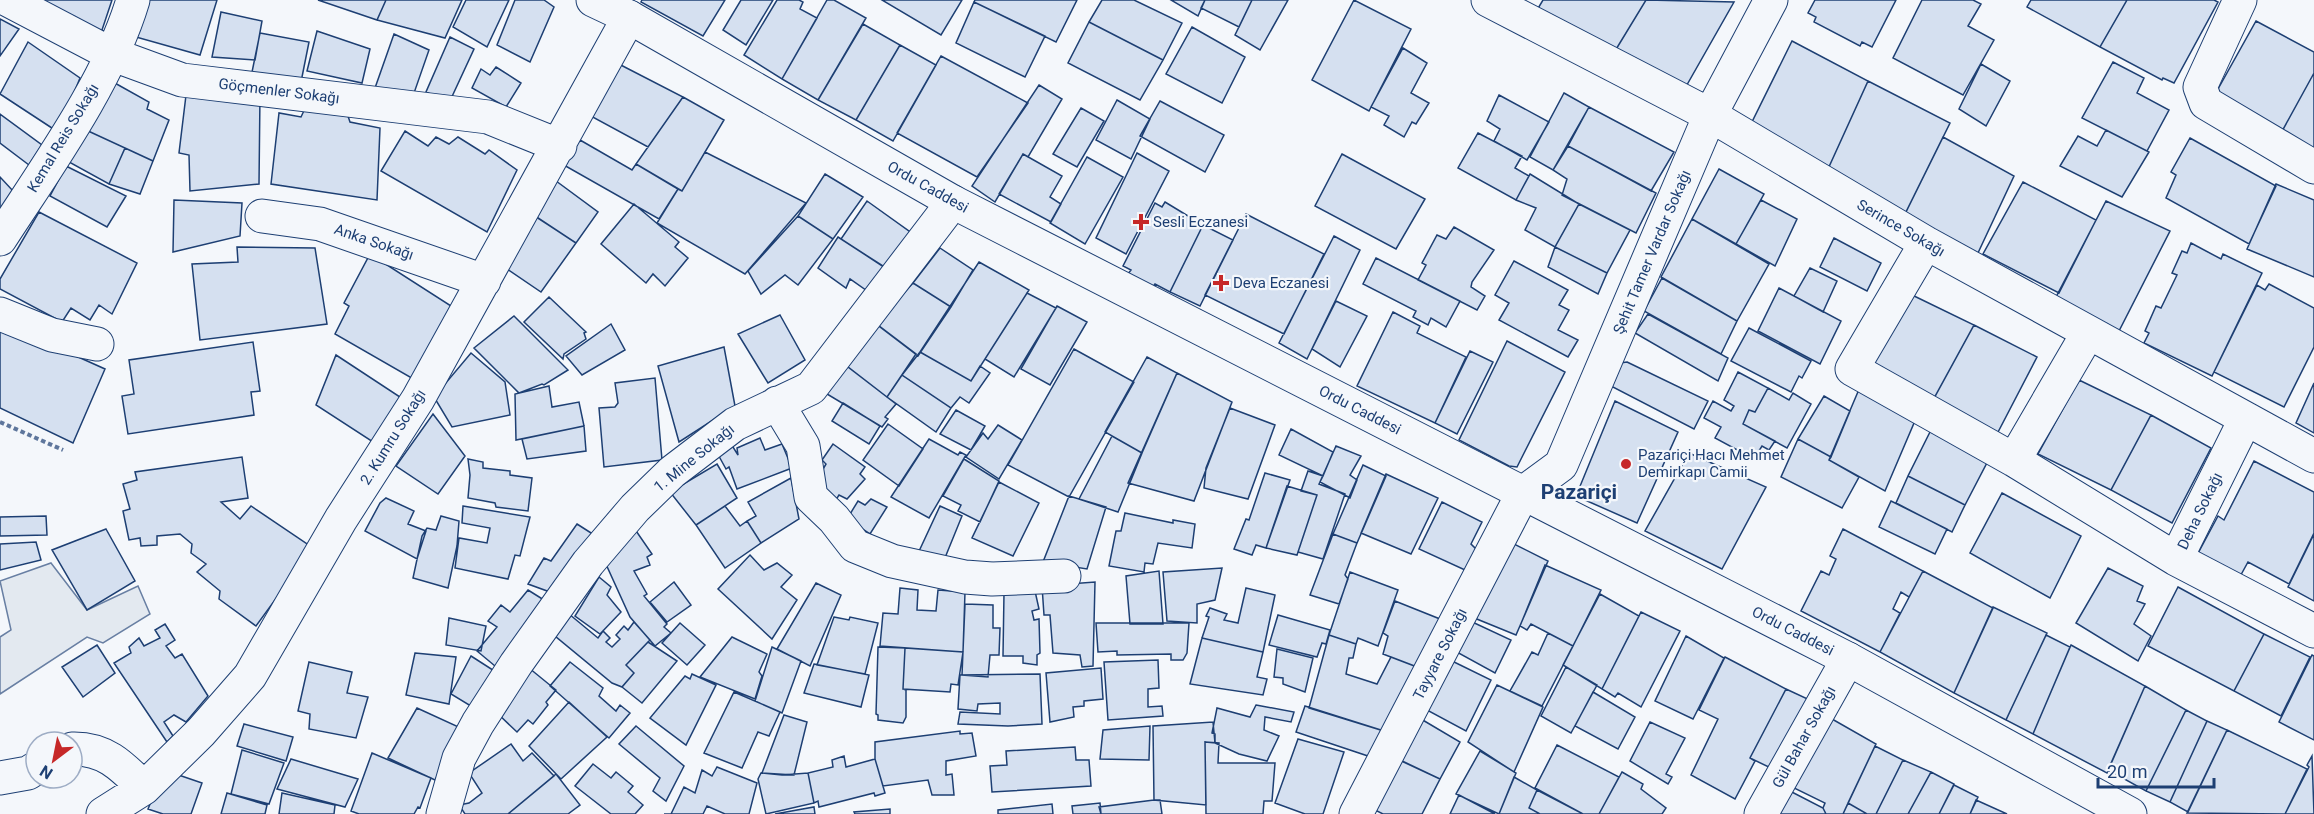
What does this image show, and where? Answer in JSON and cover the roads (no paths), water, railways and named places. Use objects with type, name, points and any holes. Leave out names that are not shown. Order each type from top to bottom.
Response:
[{"type":"street","name":"Göçmenler Sokağı","points":[[8,0],[111,54],[182,80],[488,117],[560,146]]},
{"type":"street","name":"Kemal Reis Sokağı","points":[[0,239],[72,128],[111,54],[133,0]]},
{"type":"street","name":"Ordu Caddesi","points":[[593,0],[627,10],[953,202],[1848,659],[2130,814]]},
{"type":"street","name":"Serince Sokağı","points":[[1488,0],[1710,115],[1926,243],[2314,456]]},
{"type":"street","name":"Şehit Tamer Vardar Sokağı","points":[[1523,493],[1562,465],[1710,115],[1771,0]]},
{"type":"street","points":[[2240,0],[2200,87],[2206,103],[2314,167]]},
{"type":"street","name":"2. Kumru Sokağı","points":[[103,814],[144,788],[201,732],[250,676],[341,519],[418,399],[560,146],[627,10]]},
{"type":"street","name":"1. Mine Sokağı","points":[[443,814],[459,758],[478,723],[516,664],[588,563],[635,508],[672,472],[735,424],[811,388],[953,202]]},
{"type":"street","name":"Anka Sokağı","points":[[262,216],[320,224],[484,281]]},
{"type":"street","points":[[1926,243],[1852,369],[2014,460],[2176,559]]},
{"type":"street","points":[[0,314],[52,335],[97,344]]},
{"type":"street","points":[[2014,460],[2088,333]]},
{"type":"street","points":[[777,403],[803,446],[811,497],[834,519],[855,546],[892,561],[965,577],[1064,576]]},
{"type":"street","name":"Deha Sokağı","points":[[2245,420],[2176,559],[2314,631]]},
{"type":"street","name":"Tayyare Sokağı","points":[[1356,814],[1523,493]]},
{"type":"street","name":"Gül Bahar Sokağı","points":[[1761,814],[1848,659]]},
{"type":"street","points":[[84,748],[115,759],[144,788]]},
{"type":"street","points":[[0,778],[24,774]]},
{"type":"place","name":"Sesli Eczanesi","points":[[1141,222]]},
{"type":"place","name":"Deva Eczanesi","points":[[1221,283]]},
{"type":"place","name":"Pazariçi Hacı Mehmet Demirkapı Camii","points":[[1626,464]]},
{"type":"district","name":"Pazariçi","points":[[1579,492]]}]
